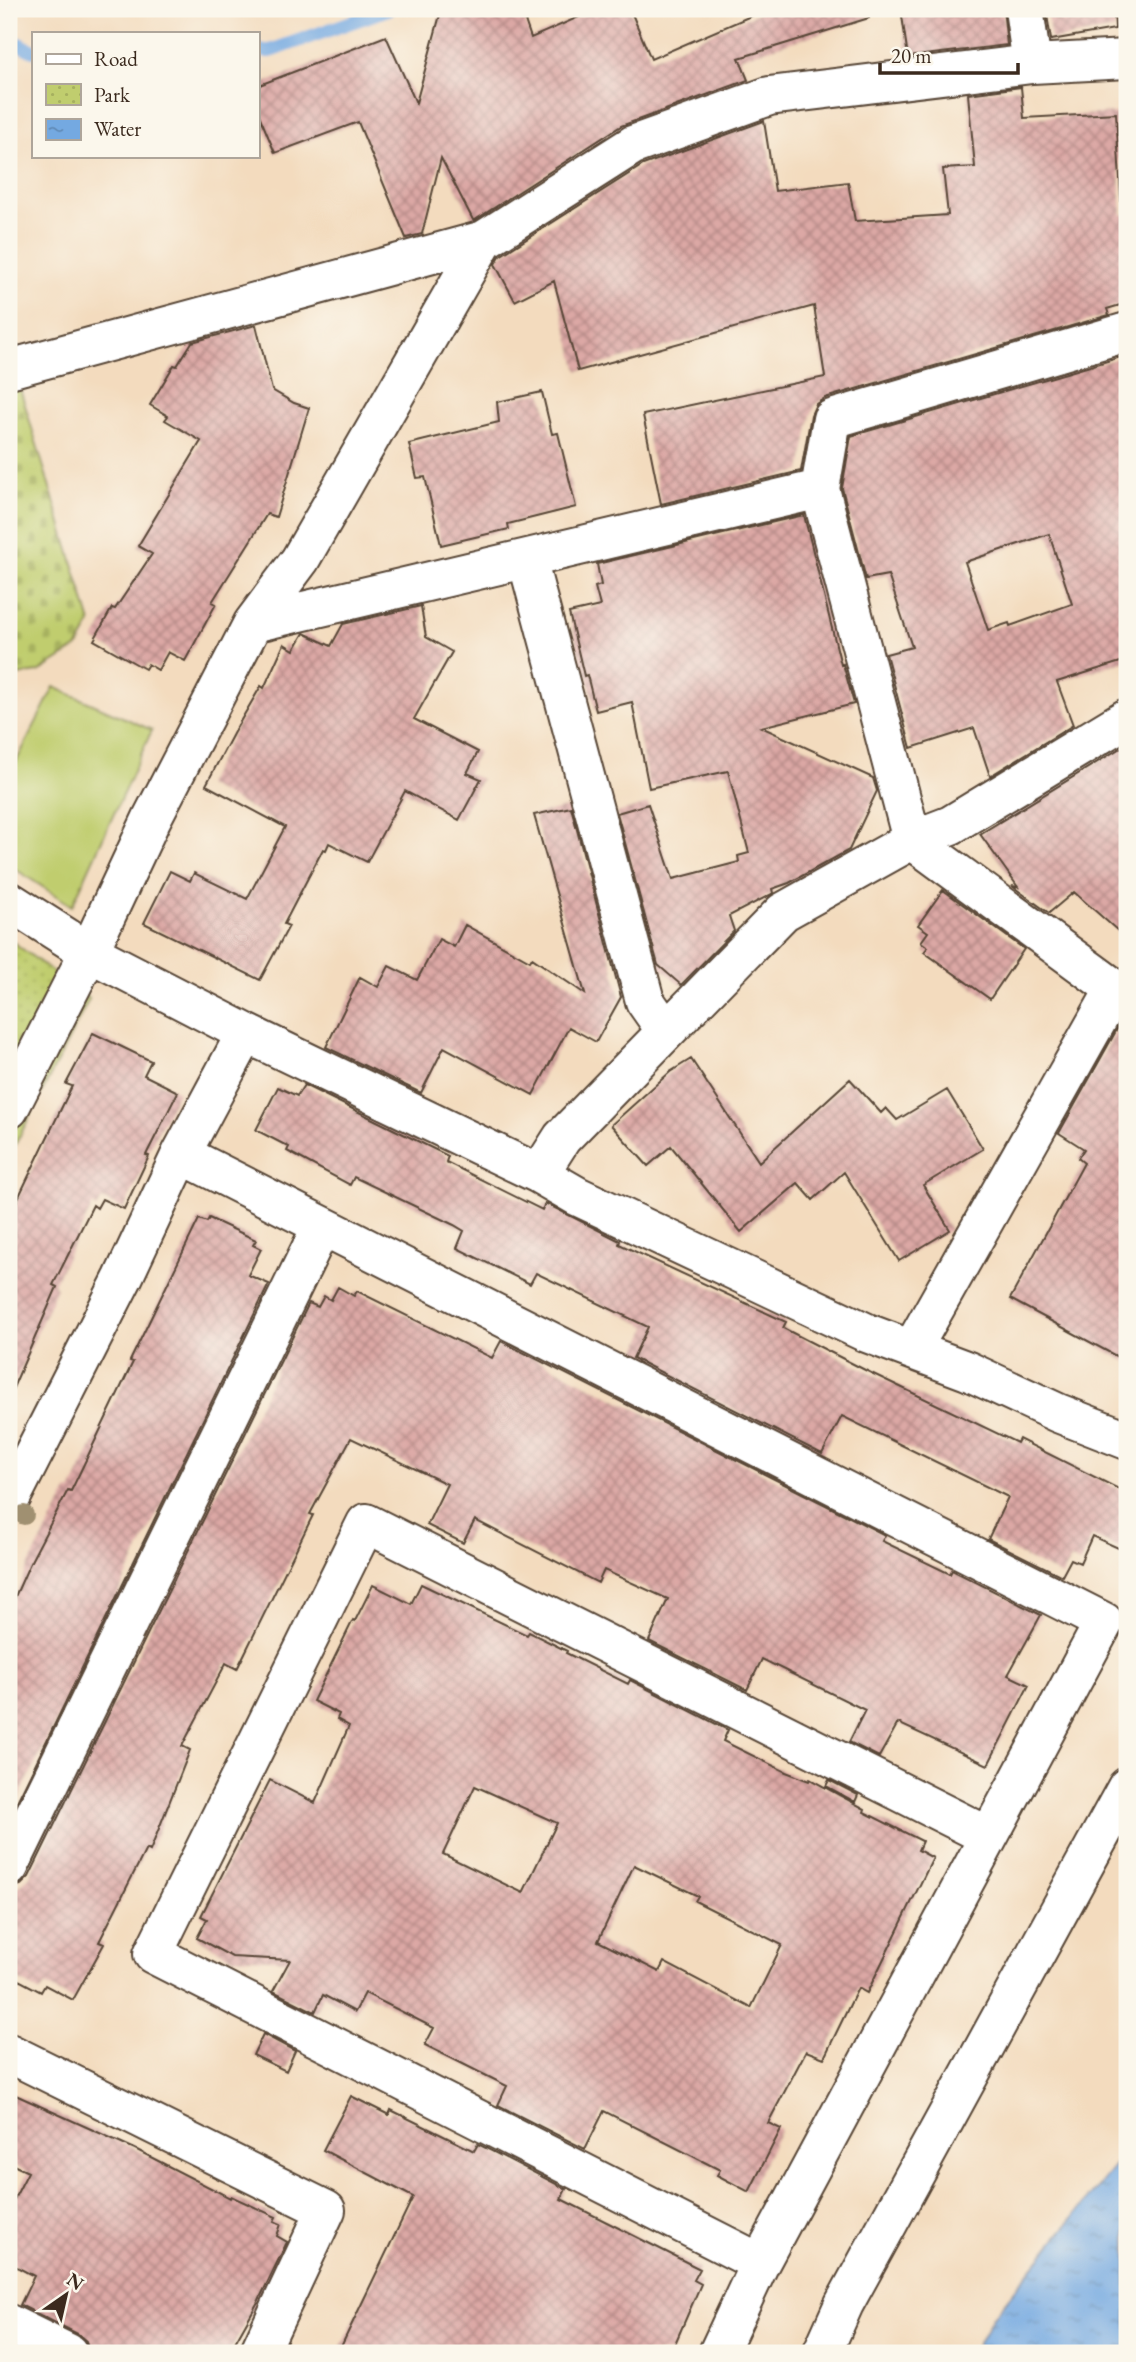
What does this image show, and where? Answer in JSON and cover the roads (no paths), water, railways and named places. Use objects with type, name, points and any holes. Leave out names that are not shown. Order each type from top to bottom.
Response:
[{"type":"street","points":[[1024,9],[1032,64]]},
{"type":"street","points":[[9,369],[484,240],[634,145],[769,96],[1032,64],[1127,59]]},
{"type":"street","points":[[9,1109],[89,952],[152,818],[253,623],[300,560],[484,240]]},
{"type":"street","points":[[912,1349],[1121,992],[912,840],[820,489],[832,419],[1127,332]]},
{"type":"street","points":[[253,623],[820,489]]},
{"type":"street","points":[[527,559],[645,1001],[666,1031]]},
{"type":"street","points":[[539,1174],[562,1138],[783,912],[912,840],[951,825],[1127,718]]},
{"type":"street","points":[[9,901],[89,952],[246,1033],[539,1174],[577,1196],[855,1327],[1127,1440]]},
{"type":"street","points":[[9,1502],[123,1278],[181,1154],[246,1033]]},
{"type":"street","points":[[181,1154],[1104,1622],[760,2263],[718,2353]]},
{"type":"street","points":[[9,1867],[322,1226]]},
{"type":"street","points":[[760,2263],[153,1954],[366,1523],[988,1836]]},
{"type":"street","points":[[822,2353],[844,2304],[1127,1787]]},
{"type":"street","points":[[9,2053],[326,2210],[259,2353]]},
{"type":"street","points":[[9,2324],[68,2353]]},
{"type":"water","points":[[1127,2151],[1127,2353],[974,2353],[992,2318]]},
{"type":"waterway","points":[[259,51],[270,51],[388,9]]},
{"type":"waterway","points":[[9,39],[32,50]]}]
